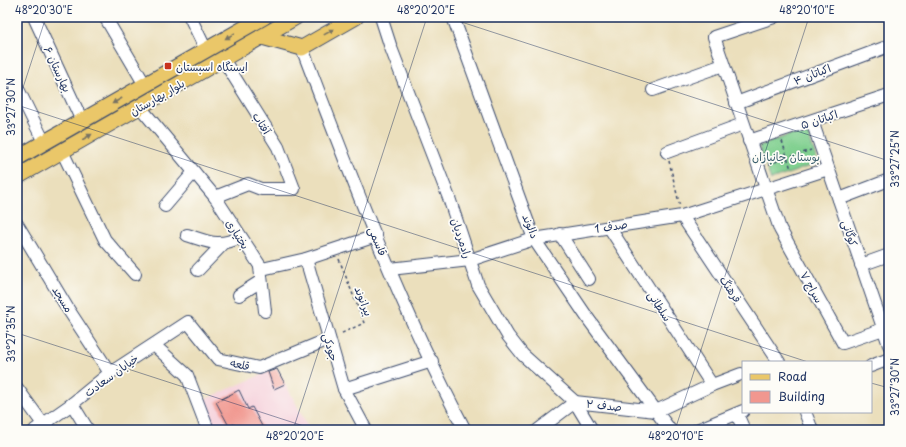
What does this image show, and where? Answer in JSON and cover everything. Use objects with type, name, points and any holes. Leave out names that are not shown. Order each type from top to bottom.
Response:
[{"type":"main road","name":"بلوار بهارستان","points":[[17,158],[264,17]]},
{"type":"main road","name":"بلوار بهارستان","points":[[17,177],[296,17]]},
{"type":"main road","points":[[262,37],[302,48],[356,17]]},
{"type":"street","name":"بهارستان ۶","points":[[34,17],[82,121]]},
{"type":"street","points":[[105,17],[146,85]]},
{"type":"street","points":[[190,17],[206,50]]},
{"type":"street","name":"رادمردیان","points":[[381,17],[391,48],[449,198],[478,285],[508,336],[523,354],[575,402],[592,430]]},
{"type":"street","name":"دالوند","points":[[453,17],[534,239],[590,320],[670,430]]},
{"type":"street","points":[[766,190],[714,37],[774,17]]},
{"type":"street","name":"اکباتان ۴","points":[[736,103],[889,46]]},
{"type":"street","name":"قاسمی","points":[[302,48],[390,269],[465,430]]},
{"type":"street","name":"آفتاب","points":[[215,197],[248,184],[262,189],[294,190],[278,147],[223,59]]},
{"type":"street","points":[[653,90],[723,65]]},
{"type":"street","points":[[17,87],[44,142]]},
{"type":"street","name":"اکباتان ۵","points":[[749,141],[812,122],[889,95]]},
{"type":"street","name":"بختیاری","points":[[140,107],[215,197],[260,266]]},
{"type":"street","name":"کوگانی","points":[[812,122],[861,265],[886,328],[889,344]]},
{"type":"street","points":[[667,152],[744,124]]},
{"type":"street","points":[[62,151],[105,240],[135,274]]},
{"type":"street","name":"صدف 1","points":[[390,269],[470,260],[534,239],[682,216],[828,170]]},
{"type":"street","points":[[165,206],[194,172]]},
{"type":"street","points":[[839,199],[889,180]]},
{"type":"street","name":"سراج ۷","points":[[766,190],[780,229],[843,343],[886,328]]},
{"type":"street","name":"فرهنگ","points":[[682,216],[778,361]]},
{"type":"street","name":"مسجد","points":[[17,224],[68,309],[110,373]]},
{"type":"street","name":"سلطانی","points":[[609,227],[712,385]]},
{"type":"street","points":[[560,234],[589,279]]},
{"type":"street","points":[[188,235],[216,244],[229,243],[240,237]]},
{"type":"street","points":[[260,266],[266,269],[306,260],[376,236]]},
{"type":"street","points":[[198,270],[224,243]]},
{"type":"street","points":[[861,265],[889,255]]},
{"type":"street","name":"جودکی","points":[[306,260],[344,389],[366,430]]},
{"type":"street","points":[[260,266],[265,311]]},
{"type":"street","points":[[239,294],[261,281]]},
{"type":"street","name":"خیابان سعادت","points":[[39,427],[72,404],[110,373],[188,322]]},
{"type":"street","name":"قلعه","points":[[188,322],[218,360],[259,368],[329,339]]},
{"type":"street","points":[[154,345],[187,375],[208,430]]},
{"type":"street","points":[[872,366],[889,359]]},
{"type":"street","points":[[344,389],[432,361]]},
{"type":"street","points":[[656,411],[712,385],[741,374]]},
{"type":"street","points":[[17,388],[39,427]]},
{"type":"street","name":"صدف ۲","points":[[538,430],[575,402],[656,411]]},
{"type":"street","points":[[72,404],[88,430]]},
{"type":"street","points":[[697,430],[740,412],[744,430]]},
{"type":"street","points":[[805,413],[812,430]]},
{"type":"path","points":[[779,132],[795,181]]},
{"type":"path","points":[[758,168],[820,147]]},
{"type":"path","points":[[667,152],[682,216]]},
{"type":"path","name":"بیرانوند","points":[[329,339],[364,323],[335,250]]},
{"type":"shaded area","points":[[277,368],[310,430],[213,430],[201,401]]},
{"type":"green space","name":"بوستان جانبازان","points":[[806,129],[818,163],[771,180],[759,146]]},
{"type":"building","points":[[277,369],[285,384],[274,389],[268,372]]},
{"type":"building","points":[[239,390],[248,409],[252,407],[264,430],[238,430],[234,424],[229,426],[216,402]]},
{"type":"place","name":"ایستگاه اسبستان","points":[[168,66]]}]
